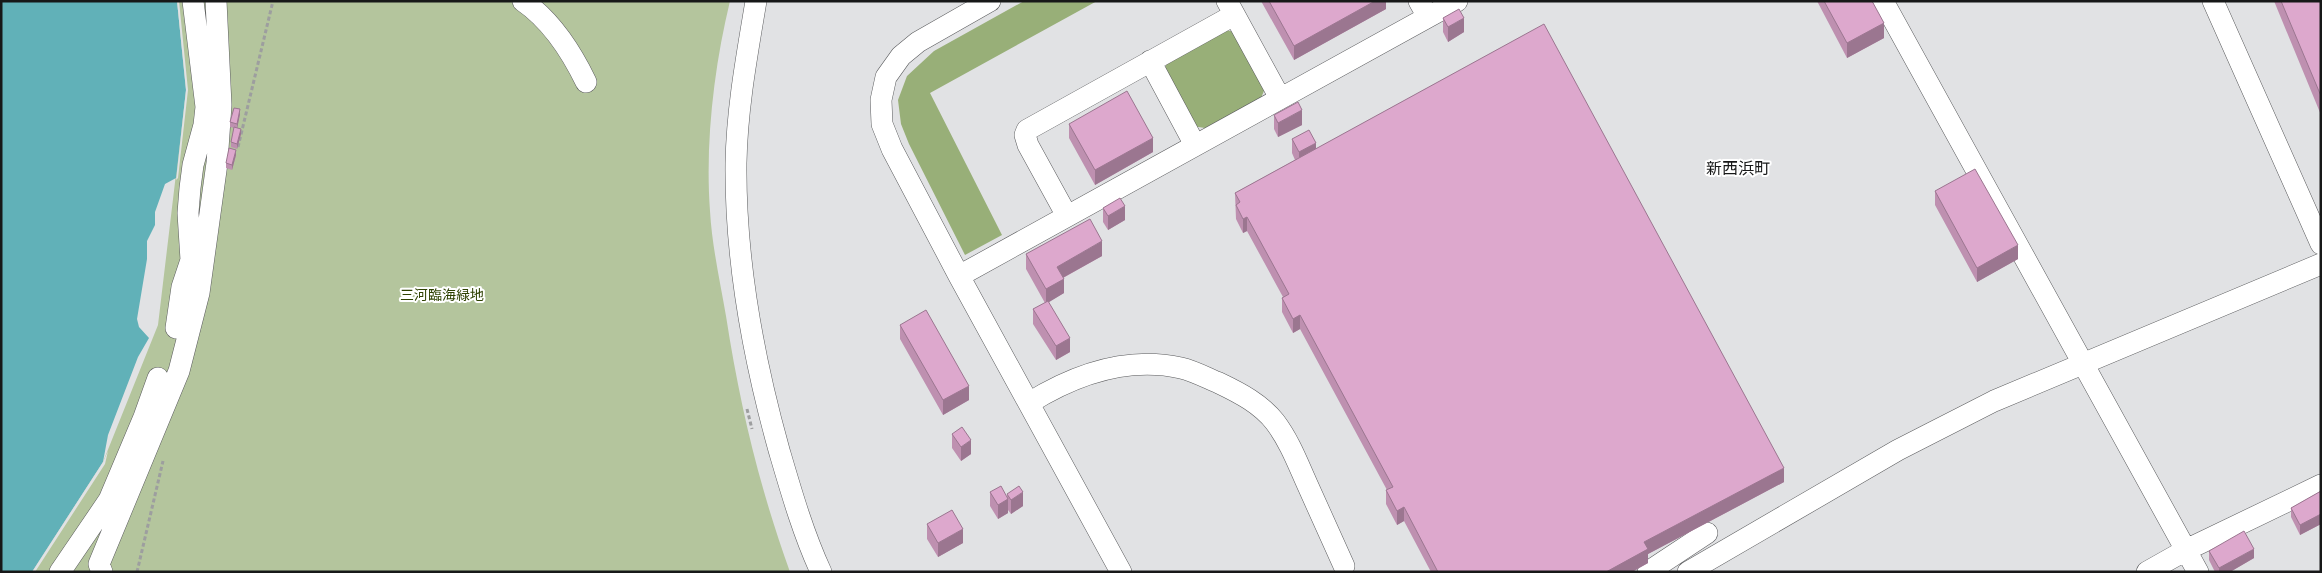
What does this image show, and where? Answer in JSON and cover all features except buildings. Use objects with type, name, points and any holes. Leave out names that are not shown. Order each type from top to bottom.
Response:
[{"type":"street","points":[[176,328],[182,287],[191,260],[188,213],[190,188],[206,108],[194,1]]},
{"type":"street","points":[[102,572],[99,564],[179,371],[199,293],[217,163],[221,105],[216,1]]},
{"type":"street","points":[[523,1],[552,28],[573,55],[586,82]]},
{"type":"street","points":[[756,1],[744,72],[736,162],[739,255],[768,410],[798,513],[821,572]]},
{"type":"street","points":[[990,1],[918,42],[901,56],[886,77],[881,100],[882,124],[886,136],[959,276],[1121,572]]},
{"type":"street","points":[[959,276],[1280,98],[1424,9],[1457,1]]},
{"type":"street","points":[[1883,1],[2198,572]]},
{"type":"street","points":[[2213,1],[2321,244]]},
{"type":"street","points":[[1067,216],[1028,146],[1025,134],[1027,130],[1150,61],[1230,8],[1280,98]]},
{"type":"street","points":[[1150,61],[1194,145]]},
{"type":"street","points":[[1688,572],[1898,450],[1994,401],[2084,365],[2321,264]]},
{"type":"street","points":[[1028,402],[1046,392],[1100,369],[1126,366],[1158,365],[1182,368],[1235,390],[1256,404],[1274,420],[1288,441],[1344,566]]},
{"type":"street","points":[[60,572],[109,500],[144,417],[158,378]]},
{"type":"street","points":[[2147,572],[2186,550],[2321,486]]},
{"type":"street","points":[[1648,572],[1707,533]]},
{"type":"green space","name":"三河臨海緑地","points":[[177,1],[730,1],[719,52],[712,105],[709,159],[711,224],[716,264],[744,414],[769,508],[790,572],[32,572],[103,462],[158,325],[186,90]]},
{"type":"green space","points":[[1024,1],[1097,1],[930,93],[1002,235],[965,255],[909,144],[901,124],[898,100],[907,76],[934,51]]},
{"type":"green space","points":[[1224,30],[1237,32],[1266,86],[1261,98],[1205,128],[1192,126],[1163,73],[1168,60]]},
{"type":"water","points":[[1,1],[177,1],[186,90],[176,178],[165,184],[155,212],[155,225],[147,241],[147,259],[137,319],[139,327],[149,338],[138,357],[108,435],[103,462],[32,572],[1,572]]},
{"type":"pier","points":[[177,1],[179,1],[188,90],[178,178],[176,180],[186,90]]},
{"type":"pier","points":[[108,451],[105,464],[35,572],[32,572],[103,462]]},
{"type":"district","name":"新西浜町","points":[[1738,168]]}]
